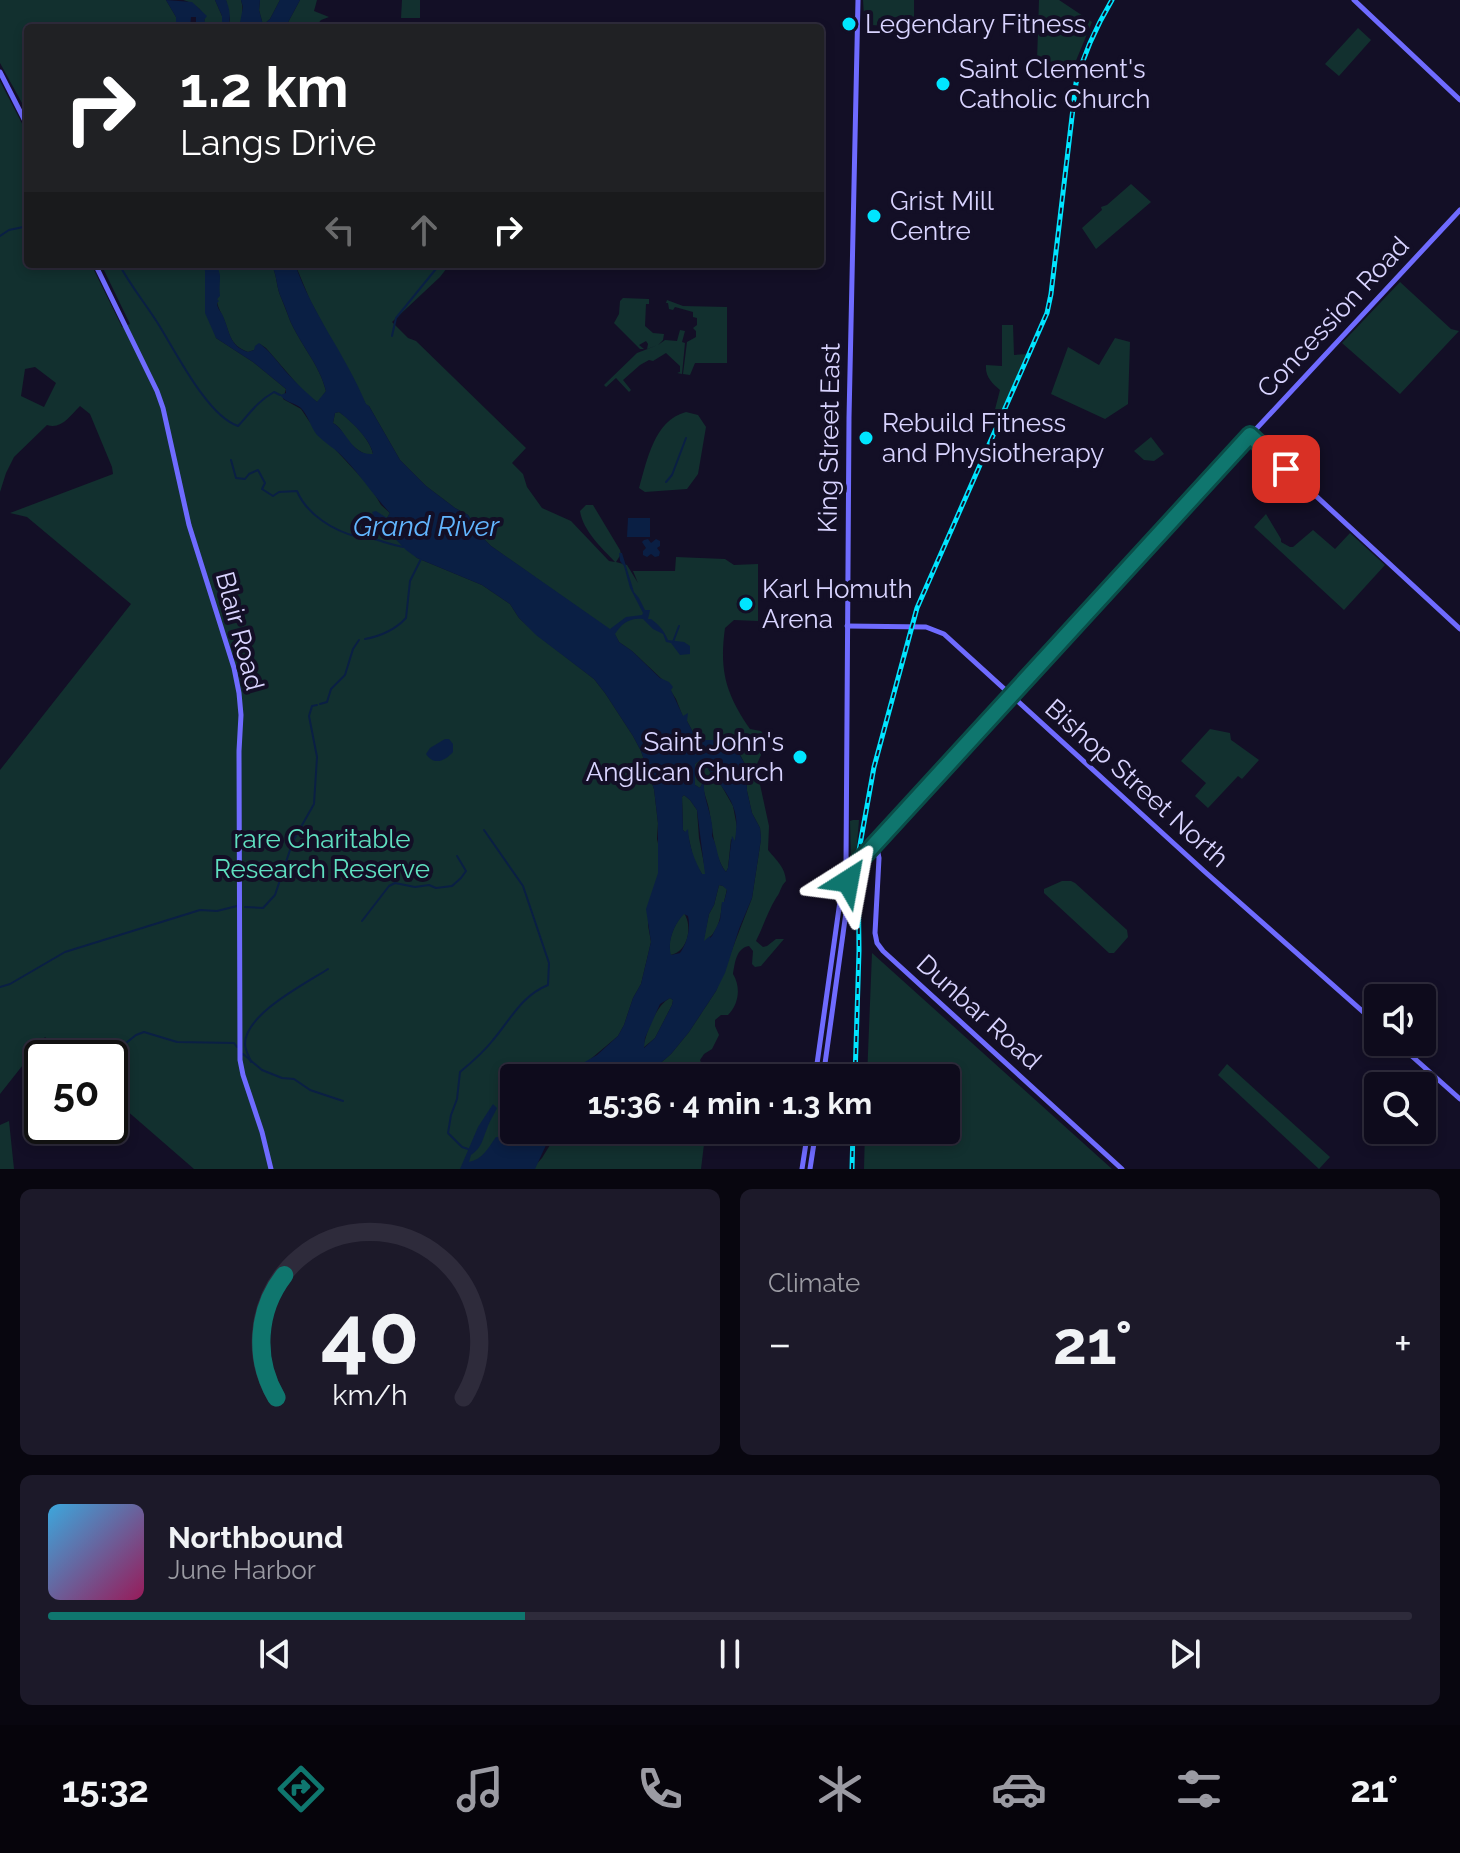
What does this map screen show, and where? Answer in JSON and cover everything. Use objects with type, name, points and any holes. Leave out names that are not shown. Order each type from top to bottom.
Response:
[{"type":"main road","name":"King Street East","points":[[840,929],[841,894],[847,877],[847,626],[858,0]]},
{"type":"main road","points":[[1354,0],[1460,100]]},
{"type":"main road","points":[[0,72],[24,119]]},
{"type":"main road","name":"Concession Road","points":[[847,877],[1011,695],[1460,210]]},
{"type":"main road","name":"Blair Road","points":[[97,268],[163,408],[189,525],[239,693],[240,1060],[271,1169]]},
{"type":"main road","points":[[1250,435],[1460,629]]},
{"type":"main road","name":"Bishop Street North","points":[[847,626],[916,626],[938,630],[948,637],[1364,1013]]},
{"type":"main road","name":"Dunbar Road","points":[[872,847],[878,853],[875,933],[883,951],[1122,1169]]},
{"type":"main road","points":[[817,1064],[840,929]]},
{"type":"main road","points":[[825,1064],[840,929]]},
{"type":"main road","points":[[1412,1056],[1460,1099]]},
{"type":"main road","points":[[802,1169],[809,1144]]},
{"type":"main road","points":[[810,1144],[810,1169]]},
{"type":"green space","points":[[0,0],[166,0],[176,17],[176,24],[24,24],[24,107],[0,63]]},
{"type":"green space","points":[[183,0],[215,0],[222,24],[204,24],[201,10]]},
{"type":"green space","points":[[226,0],[241,0],[240,24],[229,24]]},
{"type":"green space","points":[[260,0],[280,0],[264,24],[259,10]]},
{"type":"green space","points":[[300,0],[317,0],[314,11],[329,17],[318,24],[287,24]]},
{"type":"green space","points":[[402,0],[420,0],[420,18],[401,18]]},
{"type":"green space","points":[[863,0],[914,0],[914,18],[886,17],[885,21],[879,18],[877,23],[884,26],[872,25],[872,17],[864,16]]},
{"type":"green space","points":[[1039,0],[1059,0],[1092,22],[1075,63],[1037,61]]},
{"type":"green space","points":[[1358,28],[1371,40],[1339,76],[1325,64]]},
{"type":"green space","name":"rare Charitable Research Reserve","points":[[0,81],[24,127],[24,268],[93,268],[122,327],[130,324],[103,268],[212,268],[216,338],[286,389],[283,399],[301,409],[371,488],[390,513],[387,518],[417,558],[482,585],[510,604],[519,618],[537,635],[594,679],[641,751],[654,789],[657,839],[664,869],[648,925],[651,942],[641,984],[618,1036],[585,1064],[500,1064],[501,1144],[479,1169],[194,1169],[128,1112],[128,1040],[48,1040],[45,1037],[43,1040],[24,1040],[24,1064],[0,1094],[0,770],[131,604],[27,517],[10,513],[113,474],[90,414],[80,406],[61,424],[47,425],[14,457],[0,492]],"holes":[[[35,367],[56,383],[44,407],[21,396],[25,369]]]},
{"type":"green space","points":[[1131,184],[1151,202],[1096,249],[1082,228],[1102,210],[1101,207]]},
{"type":"green space","points":[[218,268],[272,268],[289,318],[323,381],[326,391],[319,401],[304,392],[266,348],[260,344],[248,352],[233,341],[217,303]]},
{"type":"green space","points":[[297,268],[447,268],[392,322],[408,338],[416,341],[526,448],[512,463],[523,474],[527,487],[542,508],[571,521],[609,561],[615,562],[594,539],[582,518],[580,511],[586,505],[593,505],[620,550],[616,562],[627,565],[638,583],[633,571],[675,571],[676,557],[725,559],[734,565],[758,564],[758,621],[734,620],[725,628],[723,657],[726,682],[735,704],[750,729],[761,731],[764,735],[756,766],[769,826],[768,850],[782,868],[786,881],[756,941],[763,947],[776,939],[784,939],[761,966],[752,964],[753,951],[749,946],[739,953],[733,974],[738,990],[737,1001],[728,1015],[721,1015],[715,1020],[719,1035],[712,1049],[700,1060],[702,1064],[659,1064],[689,1032],[716,991],[752,898],[761,839],[747,791],[746,766],[737,749],[721,740],[696,738],[665,682],[619,642],[614,633],[491,546],[468,515],[426,486],[400,460],[366,405],[310,300]]},
{"type":"green space","points":[[1400,282],[1451,329],[1459,331],[1400,394],[1342,343]]},
{"type":"green space","points":[[623,298],[649,299],[645,326],[653,333],[664,334],[658,345],[647,349],[646,341],[639,345],[644,349],[640,349],[614,323]]},
{"type":"green space","points":[[667,300],[683,306],[727,307],[727,363],[695,363],[690,375],[683,374],[687,342],[696,337],[693,328],[697,325],[697,318],[693,317],[693,312],[675,307],[669,309]]},
{"type":"green space","points":[[1002,325],[1013,325],[1014,355],[1027,354],[997,420],[993,417],[1000,390],[988,376],[986,365],[1002,366]]},
{"type":"green space","points":[[680,330],[685,331],[682,374],[677,373],[680,366],[666,353],[640,365],[623,380],[631,390],[629,392],[616,378],[606,387],[604,385],[637,353],[665,340],[677,341]]},
{"type":"green space","points":[[1115,338],[1130,342],[1128,404],[1105,419],[1051,394],[1068,347],[1099,365]]},
{"type":"green space","points":[[339,412],[360,431],[373,454],[370,456],[354,447],[333,423],[335,413]]},
{"type":"green space","points":[[686,412],[698,415],[706,427],[698,474],[687,489],[645,492],[639,488],[659,432],[675,416]]},
{"type":"green space","points":[[1151,437],[1164,454],[1154,461],[1144,460],[1134,451]]},
{"type":"green space","points":[[1266,514],[1281,542],[1290,547],[1313,530],[1335,549],[1350,533],[1385,565],[1344,610],[1254,527]]},
{"type":"green space","points":[[1210,729],[1230,733],[1231,740],[1259,760],[1242,779],[1238,776],[1208,808],[1195,796],[1206,783],[1181,761]]},
{"type":"green space","points":[[699,760],[717,778],[733,806],[737,827],[735,843],[731,839],[726,872],[716,849],[704,781],[700,788],[695,785],[695,764]]},
{"type":"green space","points":[[684,795],[697,810],[706,874],[702,874],[694,861],[688,835],[683,830]]},
{"type":"green space","points":[[859,820],[856,857],[851,860],[850,821]]},
{"type":"green space","points":[[1062,881],[1075,883],[1127,930],[1128,937],[1114,953],[1109,953],[1044,893],[1044,889]]},
{"type":"green space","points":[[719,885],[727,889],[720,920],[712,935],[703,942],[709,914]]},
{"type":"green space","points":[[684,913],[688,925],[685,944],[670,955],[672,933]]},
{"type":"green space","points":[[872,953],[1112,1169],[864,1169],[865,1144],[960,1144],[960,1064],[868,1064]]},
{"type":"green space","points":[[670,998],[672,1005],[655,1038],[643,1048],[656,1013]]},
{"type":"green space","points":[[1227,1064],[1330,1157],[1319,1169],[1218,1075]]},
{"type":"green space","points":[[9,1121],[14,1169],[0,1169],[0,1125]]},
{"type":"green space","points":[[704,1144],[701,1169],[532,1169],[550,1145]]},
{"type":"water","points":[[166,0],[192,2],[207,16],[204,20],[206,24],[196,24],[196,17],[191,17],[190,24],[176,24],[176,17]]},
{"type":"water","points":[[215,0],[226,0],[229,24],[222,24]]},
{"type":"water","points":[[241,0],[260,0],[263,24],[240,24]]},
{"type":"water","points":[[280,0],[300,0],[287,24],[264,24]]},
{"type":"water","name":"Grand River","points":[[204,268],[218,268],[220,296],[217,304],[230,337],[237,346],[248,352],[259,343],[317,402],[326,391],[323,381],[289,318],[272,268],[297,268],[310,300],[366,404],[400,460],[426,486],[468,515],[491,546],[610,629],[626,617],[643,613],[620,561],[619,553],[622,553],[634,592],[645,610],[650,610],[648,619],[658,625],[668,640],[690,646],[690,654],[680,655],[671,643],[666,642],[663,634],[643,619],[626,622],[615,634],[619,642],[673,687],[671,690],[683,716],[688,713],[687,721],[698,740],[721,740],[734,745],[746,766],[747,791],[761,839],[752,898],[725,973],[689,1032],[659,1064],[581,1064],[597,1055],[618,1036],[641,984],[651,942],[646,909],[658,873],[658,823],[654,789],[633,736],[594,679],[536,635],[510,604],[482,585],[417,558],[406,550],[372,512],[376,511],[387,518],[390,513],[348,462],[317,435],[301,408],[280,395],[286,393],[286,389],[216,338],[205,313]],"holes":[[[339,412],[369,443],[373,454],[360,451],[333,423],[335,413]],[[700,760],[725,791],[734,809],[735,841],[732,836],[726,872],[712,836],[704,780],[700,788],[695,785],[695,764]],[[684,795],[697,810],[705,874],[702,874],[694,858],[688,829],[683,830]],[[719,885],[727,890],[720,920],[712,936],[704,941]],[[684,914],[688,916],[689,930],[685,945],[680,953],[671,955],[672,933]],[[670,998],[672,1005],[655,1038],[644,1048],[645,1038],[660,1004]]]},
{"type":"water","points":[[628,518],[650,518],[650,537],[627,537]]},
{"type":"water","points":[[648,539],[651,543],[656,539],[660,541],[657,548],[659,556],[643,555],[646,548],[642,542]]},
{"type":"water","points":[[445,739],[453,744],[453,752],[440,761],[429,758],[426,754],[430,748]]},
{"type":"water","points":[[493,1104],[497,1108],[469,1162],[482,1156],[496,1137],[500,1137],[500,1144],[547,1144],[535,1169],[460,1169],[478,1127]]},
{"type":"waterway","points":[[0,236],[24,227]]},
{"type":"waterway","points":[[121,268],[203,396],[226,420],[238,426],[268,396],[274,392],[280,395]]},
{"type":"waterway","points":[[392,336],[396,318],[437,268]]},
{"type":"waterway","points":[[666,482],[672,475],[686,438]]},
{"type":"waterway","points":[[231,460],[236,478],[245,479],[258,470],[265,483],[262,489],[273,496],[279,492],[297,491],[314,515],[340,531],[403,547]]},
{"type":"waterway","points":[[365,639],[387,632],[406,618],[410,581],[421,559]]},
{"type":"waterway","points":[[673,642],[679,626]]},
{"type":"waterway","points":[[320,704],[327,702],[331,689],[345,675],[359,640]]},
{"type":"waterway","points":[[245,907],[263,908],[275,895],[293,841],[314,804],[317,757],[309,716],[312,706],[317,705]]},
{"type":"waterway","points":[[468,1149],[448,1133],[460,1072],[485,1049],[523,1002],[548,985],[549,963],[523,886],[484,830]]},
{"type":"waterway","points":[[362,921],[389,886],[395,883],[415,887],[452,886],[466,871],[457,856]]},
{"type":"waterway","points":[[0,987],[65,952],[200,910],[217,911],[237,906]]},
{"type":"waterway","points":[[251,1062],[245,1044],[255,1022],[278,1001],[328,969]]},
{"type":"waterway","points":[[128,1041],[144,1032],[177,1042],[234,1043],[237,1047]]},
{"type":"waterway","points":[[243,1054],[262,1070],[294,1079],[310,1090],[343,1101]]},
{"type":"railway","points":[[855,1064],[858,856],[874,767],[917,608],[1047,313],[1076,83],[1091,40],[1112,0]]},
{"type":"railway","points":[[852,1169],[853,1144]]},
{"type":"place","name":"Legendary Fitness","points":[[849,24]]},
{"type":"place","name":"Saint Clement's Catholic Church","points":[[943,84]]},
{"type":"place","name":"Grist Mill Centre","points":[[874,216]]},
{"type":"place","name":"Rebuild Fitness and Physiotherapy","points":[[866,438]]},
{"type":"place","name":"Karl Homuth Arena","points":[[746,604]]},
{"type":"place","name":"Saint John's Anglican Church","points":[[800,757]]},
{"type":"route","points":[[848,881],[852,869],[1250,435],[1286,469]]}]
